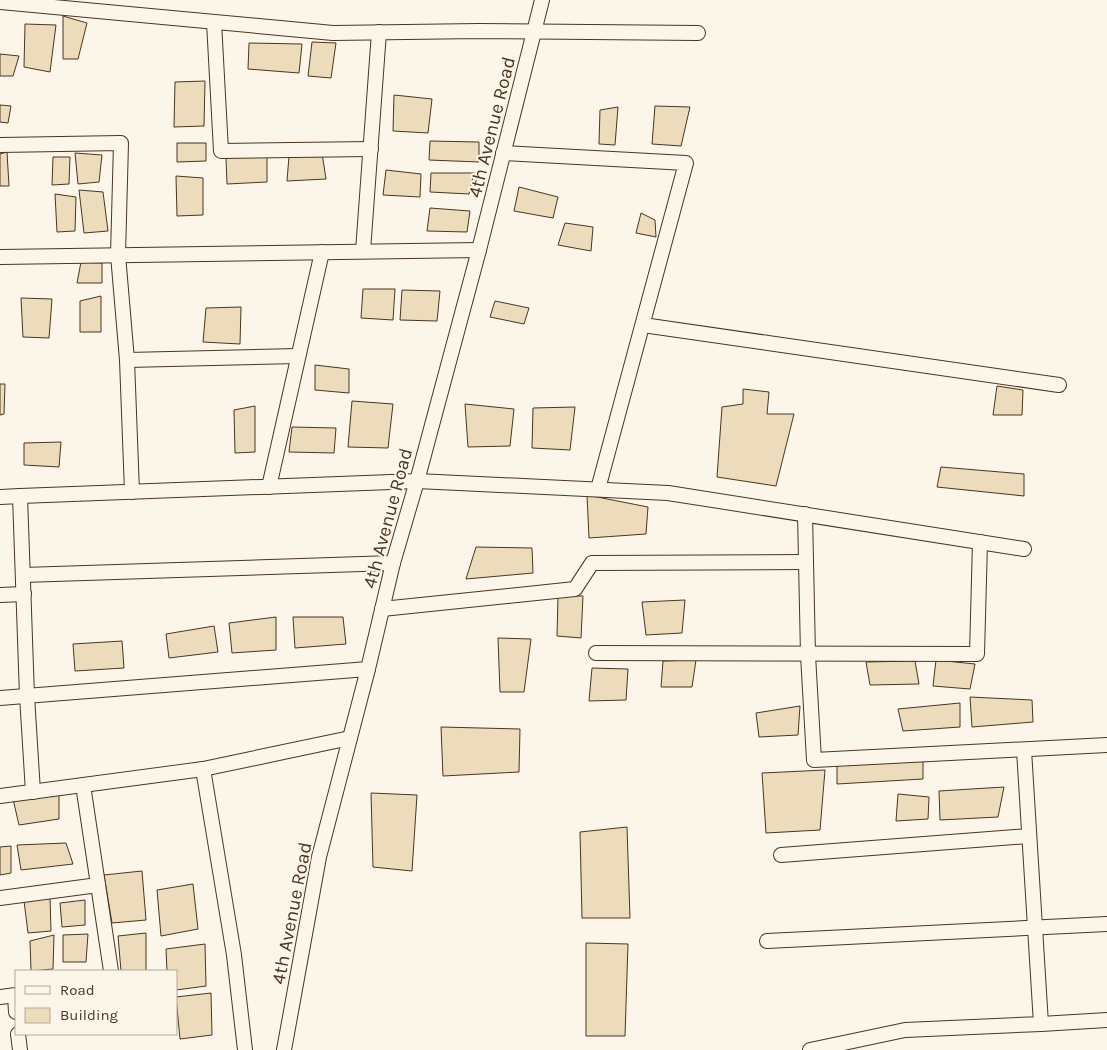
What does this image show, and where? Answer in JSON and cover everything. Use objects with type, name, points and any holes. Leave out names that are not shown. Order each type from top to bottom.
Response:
[{"type":"street","name":"4th Avenue Road","points":[[284,1050],[319,857],[368,669],[393,563],[479,250],[542,0]]},
{"type":"street","points":[[0,2],[333,33],[698,33]]},
{"type":"street","points":[[214,22],[221,151],[371,149]]},
{"type":"street","points":[[363,252],[379,32]]},
{"type":"street","points":[[0,146],[121,143],[118,255],[128,360],[132,492]]},
{"type":"street","points":[[504,153],[686,163],[598,489]]},
{"type":"street","points":[[0,257],[479,250]]},
{"type":"street","points":[[269,487],[322,252]]},
{"type":"street","points":[[643,325],[1059,385]]},
{"type":"street","points":[[128,360],[298,356]]},
{"type":"street","points":[[0,497],[417,481],[598,489],[668,493],[1024,549]]},
{"type":"street","points":[[20,496],[32,792]]},
{"type":"street","points":[[804,514],[808,655],[814,760],[1107,745]]},
{"type":"street","points":[[596,653],[977,654],[980,542]]},
{"type":"street","points":[[382,609],[575,589],[592,563],[806,562]]},
{"type":"street","points":[[23,575],[393,563]]},
{"type":"street","points":[[0,594],[24,594]]},
{"type":"street","points":[[0,698],[368,669]]},
{"type":"street","points":[[0,796],[203,769],[350,738]]},
{"type":"street","points":[[1024,750],[1041,1024]]},
{"type":"street","points":[[203,769],[234,955],[246,1050]]},
{"type":"street","points":[[83,785],[111,970]]},
{"type":"street","points":[[781,855],[1029,836]]},
{"type":"street","points":[[0,898],[98,885]]},
{"type":"street","points":[[767,941],[1107,924]]},
{"type":"street","points":[[0,998],[15,995]]},
{"type":"street","points":[[810,1050],[904,1030],[1107,1020]]},
{"type":"street","points":[[18,1035],[20,1050]]},
{"type":"building","points":[[63,16],[87,23],[78,59],[63,59]]},
{"type":"building","points":[[25,24],[56,25],[50,72],[24,67]]},
{"type":"building","points":[[312,42],[336,43],[331,78],[308,76]]},
{"type":"building","points":[[249,43],[302,44],[299,73],[248,69]]},
{"type":"building","points":[[0,54],[19,56],[13,76],[0,76]]},
{"type":"building","points":[[205,81],[204,126],[174,127],[175,82]]},
{"type":"building","points":[[394,95],[432,99],[428,133],[393,131]]},
{"type":"building","points":[[0,105],[11,106],[8,123],[0,122]]},
{"type":"building","points":[[655,106],[690,107],[681,146],[652,144]]},
{"type":"building","points":[[618,107],[615,145],[599,144],[600,110]]},
{"type":"building","points":[[430,141],[479,142],[479,162],[429,160]]},
{"type":"building","points":[[177,143],[206,143],[206,161],[177,162]]},
{"type":"building","points":[[7,152],[9,186],[0,186],[0,154]]},
{"type":"building","points":[[75,153],[102,155],[99,182],[78,184]]},
{"type":"building","points":[[322,153],[326,179],[287,181],[289,156]]},
{"type":"building","points":[[267,156],[267,182],[227,184],[226,158]]},
{"type":"building","points":[[53,157],[70,157],[69,184],[52,185]]},
{"type":"building","points":[[386,170],[421,174],[420,197],[383,195]]},
{"type":"building","points":[[431,173],[474,173],[469,194],[430,192]]},
{"type":"building","points":[[176,176],[203,178],[203,215],[177,216]]},
{"type":"building","points":[[519,187],[558,197],[553,218],[514,211]]},
{"type":"building","points":[[79,190],[103,192],[108,231],[84,233]]},
{"type":"building","points":[[55,194],[76,197],[75,231],[57,232]]},
{"type":"building","points":[[430,208],[470,211],[467,232],[427,231]]},
{"type":"building","points":[[641,213],[655,220],[656,237],[636,233]]},
{"type":"building","points":[[565,223],[593,227],[591,251],[558,245]]},
{"type":"building","points":[[81,262],[102,263],[102,283],[77,283]]},
{"type":"building","points":[[363,289],[395,289],[393,320],[361,318]]},
{"type":"building","points":[[402,290],[440,291],[437,321],[400,320]]},
{"type":"building","points":[[101,296],[101,332],[80,332],[80,301]]},
{"type":"building","points":[[21,298],[52,299],[49,338],[23,337]]},
{"type":"building","points":[[495,301],[529,308],[524,324],[490,317]]},
{"type":"building","points":[[241,307],[240,344],[203,342],[206,308]]},
{"type":"building","points":[[315,365],[349,369],[349,393],[315,390]]},
{"type":"building","points":[[0,384],[5,384],[4,414],[0,415]]},
{"type":"building","points":[[997,386],[1023,390],[1022,415],[993,415]]},
{"type":"building","points":[[743,389],[769,392],[767,414],[794,414],[776,486],[717,477],[722,407],[743,404]]},
{"type":"building","points":[[352,401],[393,404],[388,448],[348,447]]},
{"type":"building","points":[[465,404],[514,409],[510,446],[468,447]]},
{"type":"building","points":[[255,406],[255,452],[235,453],[234,410]]},
{"type":"building","points":[[575,407],[570,450],[532,448],[533,408]]},
{"type":"building","points":[[292,427],[336,428],[334,453],[289,452]]},
{"type":"building","points":[[61,442],[59,467],[24,465],[24,443]]},
{"type":"building","points":[[941,467],[1024,474],[1024,496],[937,487]]},
{"type":"building","points":[[587,495],[648,507],[646,534],[589,538]]},
{"type":"building","points":[[476,547],[532,548],[533,573],[466,579]]},
{"type":"building","points":[[558,596],[583,596],[581,638],[557,636]]},
{"type":"building","points":[[685,600],[682,633],[646,635],[642,602]]},
{"type":"building","points":[[276,617],[276,650],[232,653],[229,623]]},
{"type":"building","points":[[293,617],[343,617],[346,644],[295,648]]},
{"type":"building","points":[[214,626],[218,652],[169,658],[166,634]]},
{"type":"building","points":[[498,638],[531,639],[524,692],[500,692]]},
{"type":"building","points":[[122,641],[124,668],[75,671],[73,644]]},
{"type":"building","points":[[696,660],[692,687],[661,687],[663,661]]},
{"type":"building","points":[[936,660],[975,664],[970,689],[933,686]]},
{"type":"building","points":[[915,661],[919,684],[870,685],[866,662]]},
{"type":"building","points":[[592,668],[628,669],[626,700],[589,701]]},
{"type":"building","points":[[970,697],[1032,700],[1033,722],[972,727]]},
{"type":"building","points":[[960,703],[960,727],[903,731],[898,709]]},
{"type":"building","points":[[800,706],[798,735],[759,737],[756,713]]},
{"type":"building","points":[[441,727],[520,729],[519,772],[443,776]]},
{"type":"building","points":[[923,760],[923,779],[837,784],[837,765]]},
{"type":"building","points":[[825,770],[820,830],[766,833],[762,773]]},
{"type":"building","points":[[1004,787],[998,817],[940,820],[939,791]]},
{"type":"building","points":[[371,793],[417,795],[412,871],[373,867]]},
{"type":"building","points":[[898,794],[929,797],[928,819],[896,821]]},
{"type":"building","points":[[59,795],[59,819],[19,825],[13,799]]},
{"type":"building","points":[[627,827],[630,918],[582,918],[580,832]]},
{"type":"building","points":[[66,843],[73,864],[21,870],[17,845]]},
{"type":"building","points":[[11,846],[11,873],[0,875],[0,847]]},
{"type":"building","points":[[142,871],[146,920],[112,923],[104,875]]},
{"type":"building","points":[[193,884],[198,929],[161,936],[157,890]]},
{"type":"building","points":[[50,897],[51,931],[28,933],[24,901]]},
{"type":"building","points":[[85,900],[85,925],[62,927],[60,903]]},
{"type":"building","points":[[146,933],[146,970],[121,970],[118,936]]},
{"type":"building","points":[[88,934],[86,962],[63,962],[63,935]]},
{"type":"building","points":[[54,935],[53,969],[31,970],[30,941]]},
{"type":"building","points":[[586,943],[628,944],[625,1036],[586,1036]]},
{"type":"building","points":[[205,944],[206,986],[178,990],[178,970],[167,970],[166,949]]},
{"type":"building","points":[[211,993],[212,1035],[180,1039],[178,997]]}]
